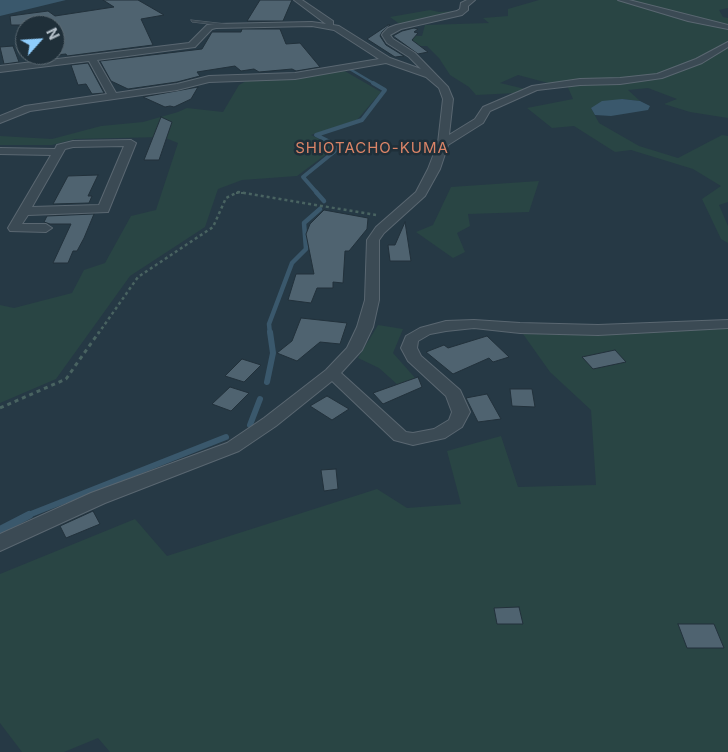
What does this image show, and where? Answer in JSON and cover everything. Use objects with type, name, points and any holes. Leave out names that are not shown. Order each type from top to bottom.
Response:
[{"type":"street","points":[[297,0],[330,23],[329,26]]},
{"type":"street","points":[[429,75],[428,70],[412,55],[390,41],[386,35],[390,30],[399,27],[464,10],[464,5],[472,0]]},
{"type":"street","points":[[621,0],[691,19],[728,26]]},
{"type":"street","points":[[0,69],[186,46],[192,44],[210,28],[226,24],[329,26],[336,28],[387,60],[429,75],[443,87],[448,99],[443,143],[434,169],[421,194],[380,230],[373,240],[372,300],[365,327],[354,350],[332,373],[270,422],[233,447],[98,498],[0,543]]},
{"type":"street","points":[[443,143],[479,121],[486,109],[535,88],[580,82],[620,81],[659,76],[699,61],[728,44]]},
{"type":"street","points":[[92,59],[113,96]]},
{"type":"street","points":[[0,120],[28,108],[177,87],[217,78],[284,77],[387,60]]},
{"type":"street","points":[[24,211],[104,208],[131,143],[73,144],[61,147],[14,228],[46,228]]},
{"type":"street","points":[[0,151],[58,152]]},
{"type":"street","points":[[332,373],[400,436],[413,439],[438,434],[456,424],[461,412],[454,394],[414,358],[409,348],[411,339],[425,331],[446,326],[474,324],[520,328],[598,330],[728,324]]},
{"type":"lane","points":[[192,21],[226,24]]},
{"type":"path","points":[[0,408],[66,380],[138,277],[212,227],[226,198],[238,192],[394,218]]},
{"type":"green space","points":[[539,0],[728,0],[728,8],[719,10],[723,17],[728,18],[728,118],[690,112],[664,104],[677,99],[648,88],[628,90],[640,101],[622,99],[591,108],[599,123],[639,146],[678,158],[722,135],[728,136],[728,202],[719,205],[728,226],[728,243],[721,239],[702,199],[721,186],[693,169],[631,150],[615,152],[574,126],[552,128],[527,108],[573,99],[566,83],[548,83],[518,75],[500,83],[525,89],[516,93],[476,95],[469,87],[450,75],[439,58],[427,46],[407,46],[392,35],[422,36],[425,25],[489,23],[483,18],[508,16],[508,9]]},
{"type":"green space","points":[[430,10],[439,12],[457,11],[401,25],[390,17]]},
{"type":"green space","points":[[343,70],[381,92],[357,120],[311,135],[336,147],[297,176],[242,180],[218,189],[205,227],[130,276],[56,379],[0,403],[0,305],[14,308],[72,293],[84,270],[105,263],[131,216],[156,210],[178,143],[163,137],[75,139],[52,145],[0,145],[0,136],[52,139],[101,126],[143,122],[187,108],[223,112],[239,85],[248,80]]},
{"type":"green space","points":[[539,181],[529,212],[468,214],[470,226],[457,233],[465,252],[453,258],[416,232],[433,225],[451,187]]},
{"type":"green space","points":[[378,325],[403,329],[393,353],[416,379],[398,385],[379,368],[358,358]]},
{"type":"green space","points":[[728,328],[728,752],[110,752],[98,738],[64,752],[22,752],[0,723],[0,574],[135,519],[167,556],[377,489],[407,508],[461,504],[447,451],[501,436],[518,487],[596,485],[591,410],[550,372],[523,334],[600,335]]},
{"type":"water","points":[[0,0],[66,0],[0,16]]},
{"type":"water","points":[[622,99],[640,101],[650,106],[648,110],[611,116],[595,115],[591,108],[602,101]]},
{"type":"building","points":[[103,0],[138,0],[164,15],[141,19],[153,45],[67,56],[65,54],[65,15],[62,15],[114,7]]},
{"type":"building","points":[[260,0],[292,0],[283,21],[247,21]]},
{"type":"building","points":[[48,11],[54,15],[18,15]]},
{"type":"building","points":[[15,15],[15,25],[11,25],[10,16]]},
{"type":"building","points":[[390,25],[380,36],[386,45],[404,56],[395,57],[367,39]]},
{"type":"building","points":[[414,28],[418,29],[414,32],[418,33],[412,40],[428,52],[418,54],[393,36]]},
{"type":"building","points":[[242,29],[280,29],[286,44],[300,43],[320,67],[296,71],[292,69],[259,72],[254,69],[241,71],[235,66],[197,72],[200,76],[177,82],[128,89],[111,81],[100,61],[202,49],[212,32],[241,32]]},
{"type":"building","points":[[13,46],[15,63],[4,64],[0,47]]},
{"type":"building","points":[[88,63],[104,93],[92,94],[86,84],[78,85],[71,65]]},
{"type":"building","points":[[198,87],[191,99],[174,107],[165,107],[143,97]]},
{"type":"building","points":[[161,117],[172,122],[159,160],[144,160]]},
{"type":"building","points":[[98,175],[88,196],[92,196],[89,203],[53,204],[68,176]]},
{"type":"building","points":[[324,210],[368,218],[367,229],[349,251],[345,251],[343,283],[333,282],[333,288],[317,288],[311,303],[288,300],[296,274],[314,274],[306,234],[310,224]]},
{"type":"building","points":[[94,214],[84,238],[77,251],[73,251],[68,263],[53,263],[71,224],[50,224],[44,222],[47,216]]},
{"type":"building","points":[[405,222],[411,261],[390,261],[388,245],[395,245]]},
{"type":"building","points":[[301,318],[347,323],[340,344],[320,342],[297,361],[277,353],[292,341]]},
{"type":"building","points":[[487,336],[509,357],[493,362],[489,358],[453,374],[426,352],[444,345],[448,348]]},
{"type":"building","points":[[615,350],[626,362],[593,369],[582,357]]},
{"type":"building","points":[[242,359],[261,365],[244,382],[225,376]]},
{"type":"building","points":[[418,377],[422,387],[383,404],[373,393]]},
{"type":"building","points":[[230,387],[249,393],[231,411],[212,404]]},
{"type":"building","points":[[510,389],[532,389],[535,407],[512,406]]},
{"type":"building","points":[[487,394],[501,419],[478,422],[466,398]]},
{"type":"building","points":[[327,396],[349,409],[332,420],[310,406]]},
{"type":"building","points":[[336,469],[338,489],[324,491],[321,470]]},
{"type":"building","points":[[93,511],[100,524],[66,538],[60,526]]},
{"type":"building","points":[[519,607],[523,624],[497,624],[494,608]]},
{"type":"building","points":[[678,624],[714,624],[724,648],[687,648]]},
{"type":"waterway","points":[[348,68],[375,84]]},
{"type":"waterway","points":[[317,193],[303,177],[340,147],[316,135],[362,120],[385,90],[373,83]]},
{"type":"waterway","points":[[316,192],[324,201]]},
{"type":"waterway","points":[[270,334],[269,324],[292,263],[306,249],[304,223],[320,209]]},
{"type":"waterway","points":[[267,382],[273,353],[270,332]]},
{"type":"waterway","points":[[250,425],[260,399]]},
{"type":"waterway","points":[[26,516],[226,437]]},
{"type":"waterway","points":[[0,530],[29,515]]},
{"type":"district","name":"SHIOTACHO-KUMA","points":[[372,148]]}]
